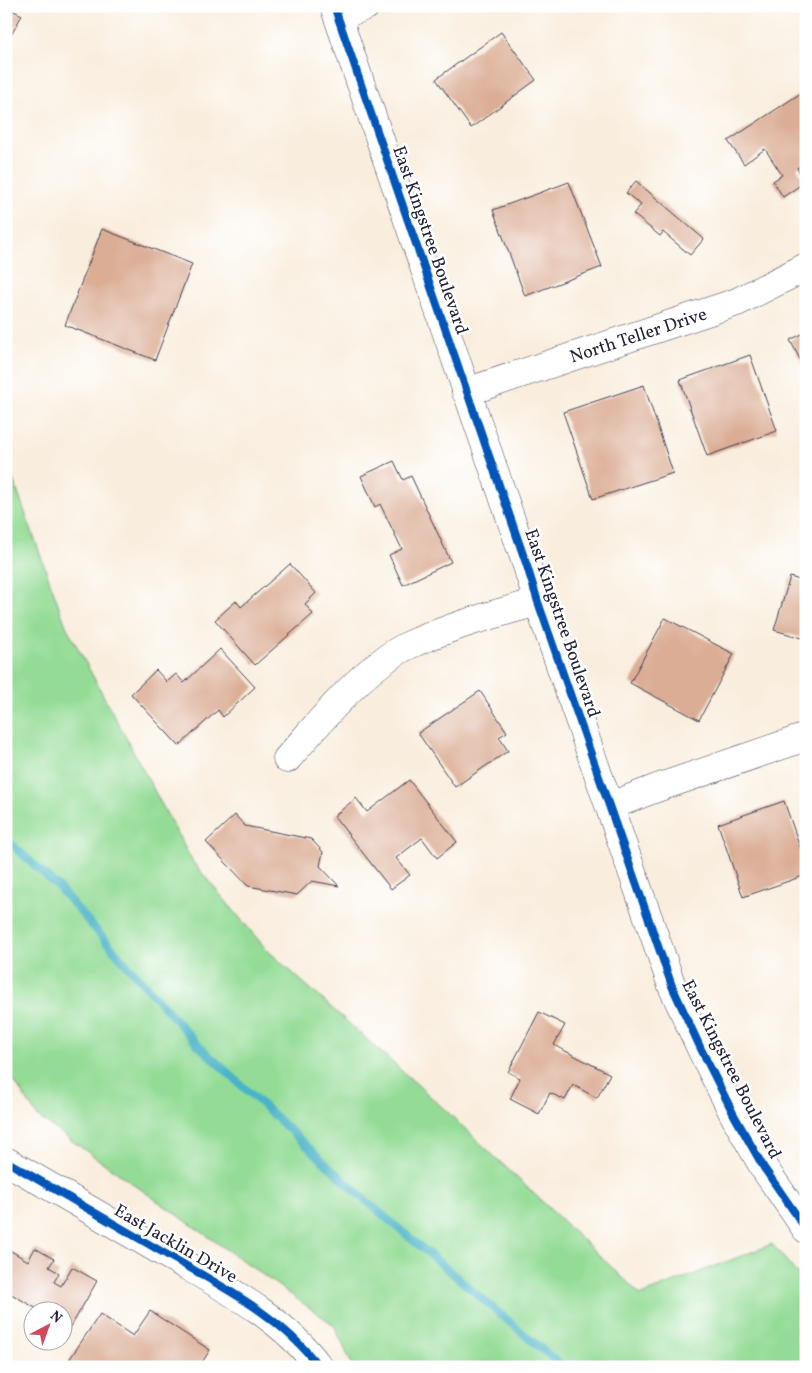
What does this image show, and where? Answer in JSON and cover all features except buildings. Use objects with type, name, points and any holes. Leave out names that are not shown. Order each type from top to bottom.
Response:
[{"type":"street","points":[[337,11],[366,6]]},
{"type":"street","name":"East Kingstree Boulevard","points":[[337,11],[466,392],[528,566],[538,602],[672,986],[700,1049],[764,1168],[806,1229]]},
{"type":"street","name":"North Teller Drive","points":[[466,392],[737,302],[806,267]]},
{"type":"street","points":[[287,760],[353,688],[380,664],[404,648],[434,635],[538,602]]},
{"type":"street","points":[[610,806],[806,737]]},
{"type":"street","name":"East Jacklin Drive","points":[[6,1161],[235,1294],[277,1324],[310,1354],[319,1367]]},
{"type":"green space","points":[[6,460],[66,626],[192,861],[266,949],[441,1106],[641,1295],[772,1244],[806,1284],[806,1367],[353,1367],[334,1325],[38,1117],[6,1069]]},
{"type":"waterway","points":[[6,839],[58,887],[197,1044],[364,1199],[563,1367]]},
{"type":"cycle path","points":[[334,6],[672,986],[734,1115],[764,1168],[806,1229]]},
{"type":"cycle path","points":[[6,1161],[248,1302],[304,1348],[319,1367]]}]
